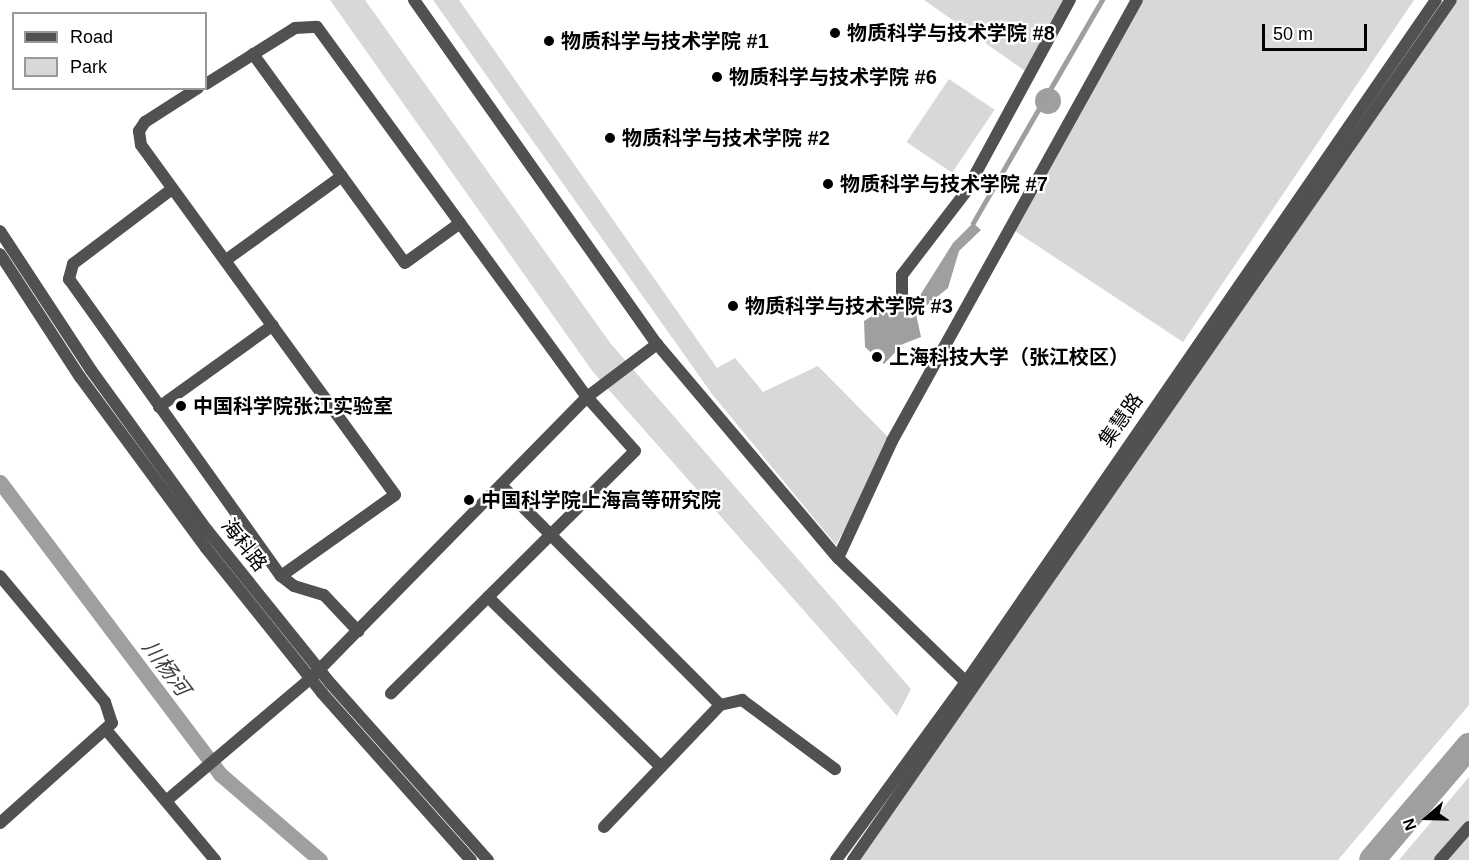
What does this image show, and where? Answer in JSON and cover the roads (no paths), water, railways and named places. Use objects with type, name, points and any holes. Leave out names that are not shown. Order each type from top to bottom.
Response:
[{"type":"street","points":[[414,0],[657,344],[838,558],[966,682]]},
{"type":"street","points":[[902,297],[902,275],[965,193],[1070,0]]},
{"type":"street","points":[[838,558],[892,441],[1137,0]]},
{"type":"street","name":"集慧路","points":[[836,860],[966,682],[1436,0]]},
{"type":"street","name":"集慧路","points":[[853,860],[1451,0]]},
{"type":"street","points":[[207,83],[303,25],[317,27],[587,397],[635,451],[391,693]]},
{"type":"street","points":[[254,54],[405,263],[460,223]]},
{"type":"street","points":[[195,90],[145,122],[139,131],[141,145],[395,495],[281,576]]},
{"type":"street","points":[[226,260],[342,176]]},
{"type":"street","points":[[172,189],[68,273],[72,285],[281,576],[294,586],[324,595],[358,631]]},
{"type":"street","name":"海科路","points":[[0,231],[148,451],[315,675],[488,860]]},
{"type":"street","name":"海科路","points":[[0,254],[138,458],[315,675],[471,860]]},
{"type":"street","points":[[159,407],[273,325]]},
{"type":"street","points":[[166,801],[315,675],[587,397],[657,344]]},
{"type":"street","points":[[501,485],[720,705]]},
{"type":"street","points":[[0,576],[105,702],[112,723],[108,732],[0,824]]},
{"type":"street","points":[[488,597],[658,764]]},
{"type":"street","points":[[604,827],[658,764],[720,705],[741,700],[834,769]]},
{"type":"street","points":[[108,732],[215,860]]},
{"type":"street","points":[[1440,860],[1469,827]]},
{"type":"waterway","points":[[1048,93],[1102,0]]},
{"type":"waterway","points":[[973,223],[1042,103]]},
{"type":"waterway","name":"川杨河","points":[[0,482],[220,774],[320,860]]},
{"type":"waterway","points":[[1372,860],[1469,746]]},
{"type":"place","name":"物质科学与技术学院 #8","points":[[835,33]]},
{"type":"place","name":"物质科学与技术学院 #1","points":[[549,41]]},
{"type":"place","name":"物质科学与技术学院 #6","points":[[717,77]]},
{"type":"place","name":"物质科学与技术学院 #2","points":[[610,138]]},
{"type":"place","name":"物质科学与技术学院 #7","points":[[828,184]]},
{"type":"place","name":"物质科学与技术学院 #3","points":[[733,306]]},
{"type":"place","name":"上海科技大学（张江校区）","points":[[877,357]]},
{"type":"place","name":"中国科学院张江实验室","points":[[181,406]]},
{"type":"place","name":"中国科学院上海高等研究院","points":[[469,500]]}]
